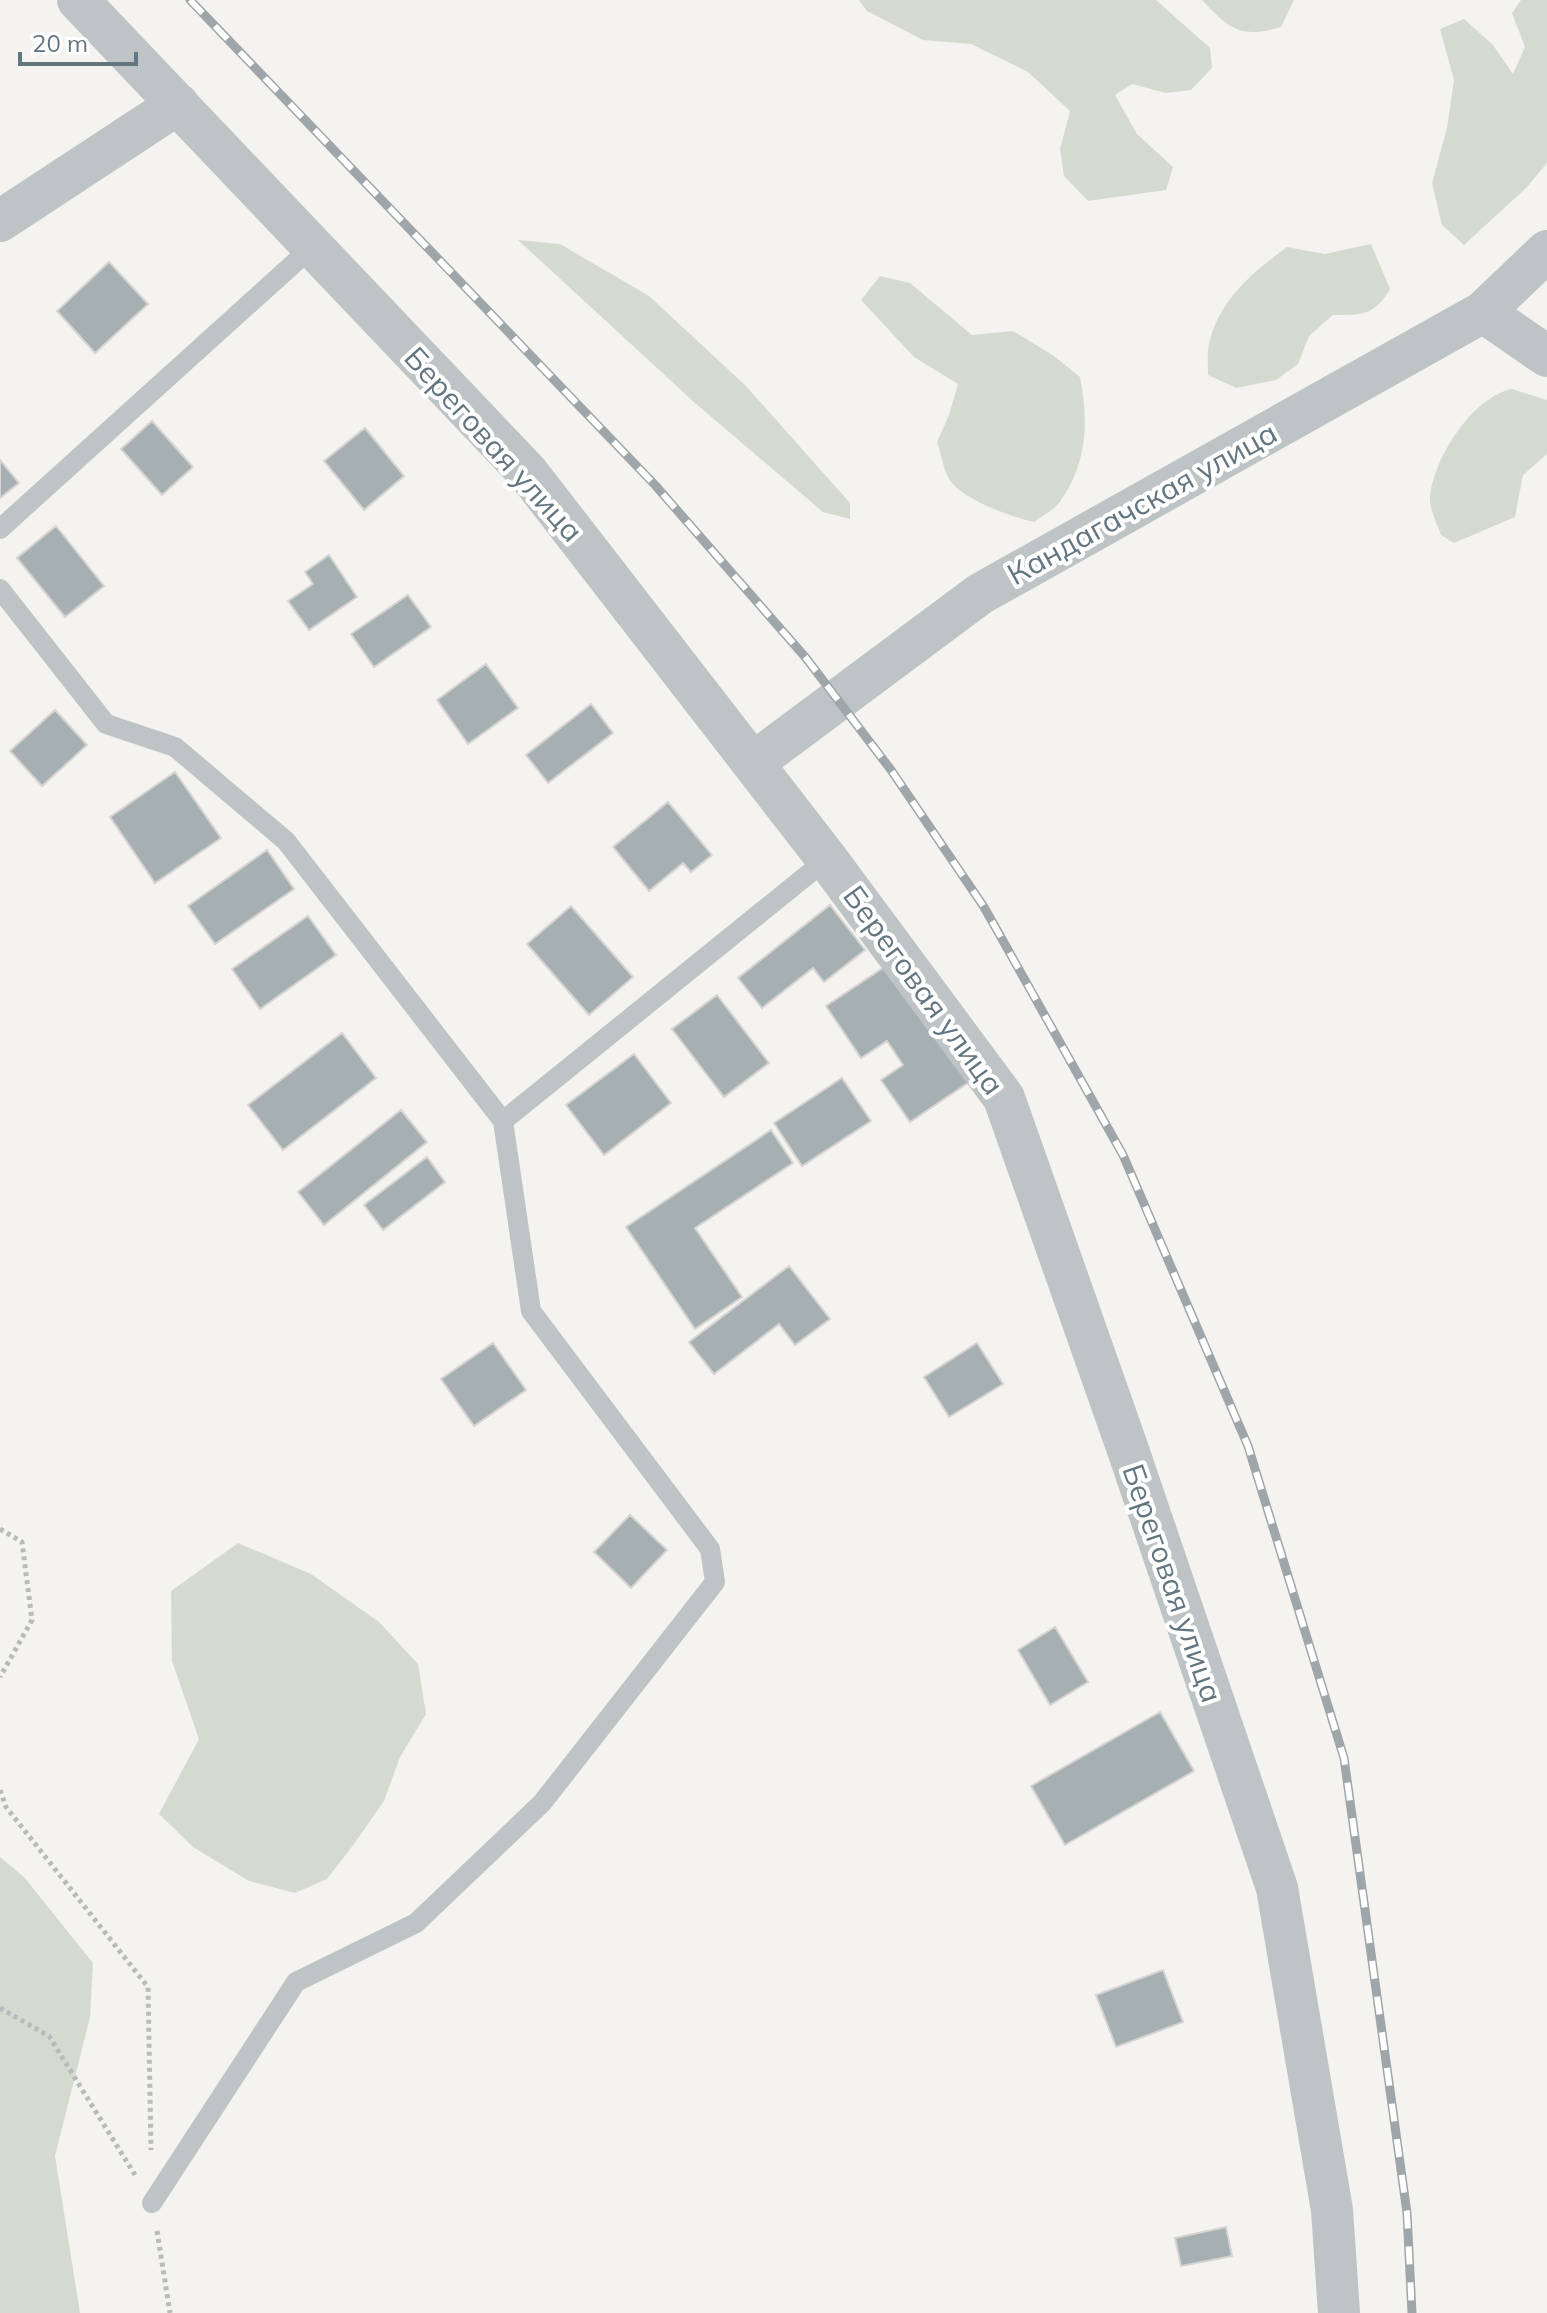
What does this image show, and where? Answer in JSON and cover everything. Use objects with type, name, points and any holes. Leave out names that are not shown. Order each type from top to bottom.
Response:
[{"type":"street","name":"Береговая улица","points":[[78,0],[528,473],[827,859],[1004,1098],[1277,1888],[1332,2210],[1339,2313]]},
{"type":"street","points":[[0,221],[178,104]]},
{"type":"street","name":"Кандагачская улица","points":[[753,763],[980,594],[1483,312],[1547,251]]},
{"type":"street","points":[[1483,312],[1547,356]]},
{"type":"lane","points":[[0,529],[312,247]]},
{"type":"lane","points":[[0,589],[106,724],[175,747],[286,841],[503,1121],[531,1311],[710,1549],[715,1582],[542,1803],[416,1923],[296,1982],[152,2203]]},
{"type":"lane","points":[[503,1121],[827,859]]},
{"type":"path","points":[[0,1529],[22,1542],[32,1620],[0,1677]]},
{"type":"path","points":[[0,1790],[6,1807],[148,1987],[152,2203],[170,2313]]},
{"type":"path","points":[[0,2008],[49,2036],[152,2203]]},
{"type":"shaded area","points":[[859,0],[1156,0],[1210,48],[1212,68],[1191,90],[1166,93],[1132,84],[1115,95],[1137,134],[1173,167],[1166,190],[1088,201],[1064,176],[1060,149],[1070,111],[1028,72],[971,44],[923,40],[867,11]]},
{"type":"shaded area","points":[[1202,0],[1294,0],[1281,27],[1255,32],[1236,29]]},
{"type":"shaded area","points":[[1521,0],[1547,0],[1547,163],[1527,187],[1464,245],[1442,225],[1432,183],[1447,128],[1454,80],[1440,29],[1464,19],[1493,45],[1513,74],[1525,47],[1512,13]]},
{"type":"shaded area","points":[[518,240],[560,244],[649,296],[746,386],[850,503],[850,519],[823,512],[695,403]]},
{"type":"shaded area","points":[[1371,244],[1390,289],[1373,309],[1360,314],[1333,315],[1309,336],[1298,364],[1276,380],[1236,388],[1208,375],[1209,343],[1214,327],[1239,288],[1262,266],[1287,247],[1325,254]]},
{"type":"shaded area","points":[[880,276],[910,283],[972,335],[1013,331],[1054,356],[1080,377],[1085,427],[1080,458],[1068,489],[1051,511],[1034,522],[975,500],[949,479],[937,442],[958,384],[914,357],[861,300]]},
{"type":"shaded area","points":[[1512,389],[1547,400],[1547,454],[1523,475],[1515,517],[1454,543],[1441,535],[1431,508],[1432,483],[1438,466],[1469,417],[1497,394]]},
{"type":"shaded area","points":[[238,1543],[311,1574],[379,1622],[418,1664],[426,1714],[400,1757],[384,1801],[327,1879],[295,1893],[249,1881],[193,1847],[159,1814],[199,1739],[172,1661],[171,1591]]},
{"type":"shaded area","points":[[0,1857],[24,1877],[93,1963],[90,2017],[55,2156],[80,2313],[0,2313]]},
{"type":"building","points":[[109,262],[148,304],[95,353],[57,311]]},
{"type":"building","points":[[152,421],[193,467],[162,495],[121,449]]},
{"type":"building","points":[[365,428],[404,476],[364,510],[324,461]]},
{"type":"building","points":[[0,460],[19,483],[0,498]]},
{"type":"building","points":[[56,526],[104,586],[65,617],[17,558]]},
{"type":"building","points":[[329,555],[357,597],[309,630],[288,601],[313,584],[305,572]]},
{"type":"building","points":[[408,595],[431,627],[374,667],[351,634]]},
{"type":"building","points":[[486,664],[518,708],[468,744],[437,700]]},
{"type":"building","points":[[591,704],[613,733],[548,783],[526,755]]},
{"type":"building","points":[[55,710],[87,745],[42,786],[10,751]]},
{"type":"building","points":[[175,772],[221,838],[155,883],[110,817]]},
{"type":"building","points":[[668,802],[712,855],[691,872],[683,863],[649,891],[613,847]]},
{"type":"building","points":[[267,850],[294,889],[215,944],[188,906]]},
{"type":"building","points":[[830,905],[865,950],[824,982],[813,968],[762,1008],[738,978]]},
{"type":"building","points":[[571,906],[633,977],[589,1015],[527,944]]},
{"type":"building","points":[[308,916],[336,955],[260,1009],[232,969]]},
{"type":"building","points":[[892,962],[972,1080],[910,1122],[881,1080],[903,1065],[887,1041],[861,1058],[826,1006]]},
{"type":"building","points":[[717,995],[769,1063],[724,1097],[672,1029]]},
{"type":"building","points":[[342,1033],[376,1078],[283,1150],[248,1105]]},
{"type":"building","points":[[634,1054],[671,1103],[604,1155],[566,1105]]},
{"type":"building","points":[[842,1078],[871,1121],[802,1166],[774,1123]]},
{"type":"building","points":[[401,1110],[427,1142],[324,1225],[298,1192]]},
{"type":"building","points":[[771,1130],[793,1163],[695,1228],[742,1297],[695,1329],[626,1227]]},
{"type":"building","points":[[427,1157],[445,1182],[383,1230],[364,1205]]},
{"type":"building","points":[[789,1266],[830,1319],[795,1345],[779,1324],[714,1374],[689,1342]]},
{"type":"building","points":[[493,1343],[526,1390],[474,1426],[441,1379]]},
{"type":"building","points":[[977,1343],[1003,1384],[949,1417],[924,1377]]},
{"type":"building","points":[[630,1515],[667,1550],[631,1588],[594,1552]]},
{"type":"building","points":[[1055,1627],[1088,1682],[1050,1705],[1018,1650]]},
{"type":"building","points":[[1160,1712],[1194,1771],[1065,1845],[1031,1786]]},
{"type":"building","points":[[1163,1970],[1183,2022],[1116,2047],[1096,1995]]},
{"type":"building","points":[[1226,2227],[1232,2256],[1181,2266],[1175,2238]]},
{"type":"railway","points":[[190,0],[655,485],[806,658],[891,770],[984,907],[1123,1155],[1248,1446],[1344,1758],[1407,2213],[1412,2313]]}]
